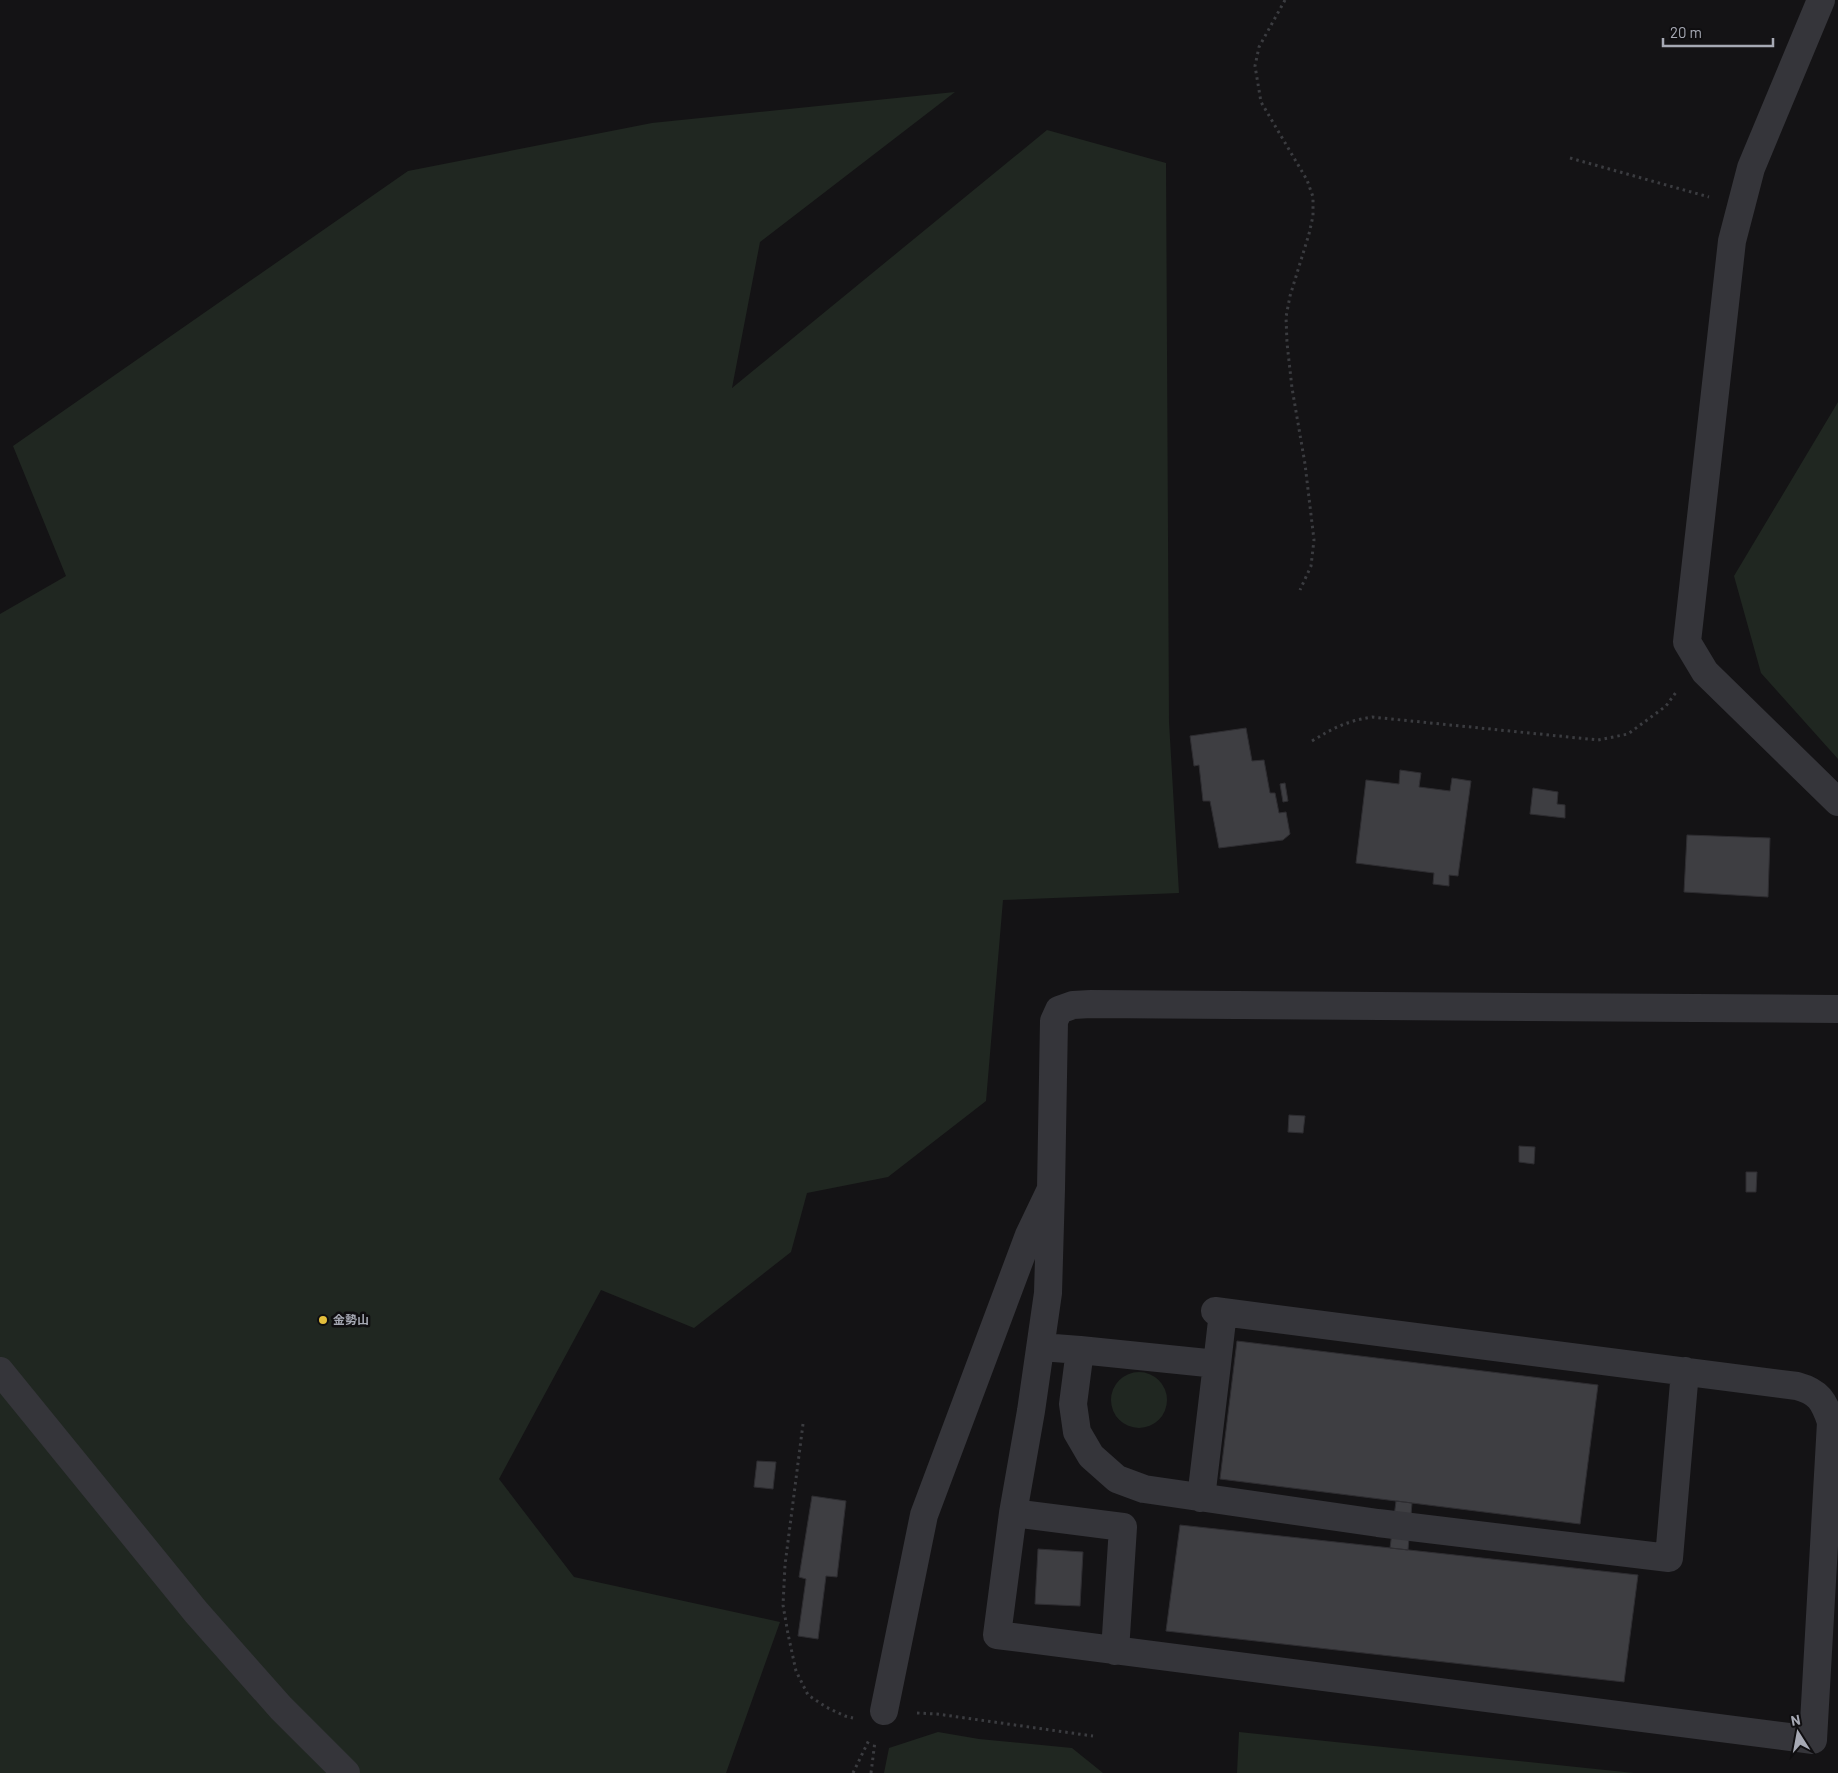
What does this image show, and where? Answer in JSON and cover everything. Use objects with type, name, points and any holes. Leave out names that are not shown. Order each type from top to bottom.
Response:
[{"type":"street","points":[[1821,0],[1751,168],[1732,241],[1687,642],[1705,672],[1838,802]]},
{"type":"street","points":[[1201,1498],[1218,1364],[1219,1312],[1686,1371],[1810,1389],[1826,1407],[1830,1422],[1813,1740],[997,1636],[1012,1513],[1041,1347],[1049,1285],[1054,1021],[1059,1010],[1073,1005],[1838,1009]]},
{"type":"street","points":[[873,1715],[924,1515],[1029,1235],[1051,1189]]},
{"type":"street","points":[[1041,1347],[1218,1364]]},
{"type":"street","points":[[1080,1350],[1073,1404],[1077,1432],[1091,1456],[1117,1479],[1144,1489],[1430,1530],[1669,1558],[1686,1371]]},
{"type":"street","points":[[0,1371],[196,1612],[281,1708],[346,1773]]},
{"type":"street","points":[[1012,1513],[1123,1527],[1115,1651]]},
{"type":"path","points":[[1285,0],[1259,47],[1255,66],[1261,102],[1307,180],[1313,197],[1313,216],[1309,234],[1290,296],[1286,317],[1292,388],[1305,464],[1314,540],[1311,566],[1300,590]]},
{"type":"path","points":[[1570,158],[1741,206]]},
{"type":"path","points":[[1312,741],[1339,725],[1372,717],[1598,740],[1628,734],[1666,706],[1682,684],[1694,654]]},
{"type":"path","points":[[803,1424],[785,1565],[783,1605],[796,1672],[808,1694],[826,1707],[845,1716],[938,1714],[1093,1736]]},
{"type":"path","points":[[871,1773],[876,1740]]},
{"type":"shaded area","points":[[955,92],[760,242],[732,388],[1047,130],[1166,163],[1169,722],[1179,893],[1003,900],[986,1101],[888,1177],[807,1193],[791,1252],[694,1328],[601,1290],[499,1479],[574,1577],[780,1622],[726,1773],[0,1773],[0,614],[66,576],[13,446],[408,171],[652,123]]},
{"type":"shaded area","points":[[1838,402],[1838,759],[1761,673],[1734,576]]},
{"type":"shaded area","points":[[1139,1372],[1150,1374],[1159,1380],[1165,1389],[1167,1400],[1165,1411],[1159,1420],[1150,1426],[1139,1428],[1128,1426],[1119,1420],[1113,1411],[1111,1400],[1113,1389],[1119,1380],[1128,1374]]},
{"type":"shaded area","points":[[938,1732],[979,1739],[1072,1748],[1103,1773],[884,1773],[889,1748]]},
{"type":"shaded area","points":[[1239,1732],[1634,1773],[1237,1773]]},
{"type":"building","points":[[1246,728],[1252,761],[1264,760],[1270,793],[1275,793],[1279,813],[1286,812],[1290,834],[1283,840],[1219,848],[1210,801],[1203,801],[1199,765],[1194,766],[1190,736]]},
{"type":"building","points":[[1400,770],[1421,773],[1419,787],[1450,791],[1452,778],[1471,781],[1458,876],[1449,875],[1449,886],[1433,884],[1434,873],[1356,863],[1366,780],[1399,784]]},
{"type":"building","points":[[1285,783],[1288,801],[1283,802],[1280,784]]},
{"type":"building","points":[[1533,788],[1558,792],[1557,804],[1565,805],[1565,818],[1530,814]]},
{"type":"building","points":[[1687,835],[1770,838],[1768,897],[1684,892]]},
{"type":"building","points":[[1289,1115],[1305,1116],[1303,1133],[1288,1132]]},
{"type":"building","points":[[1519,1146],[1535,1147],[1534,1164],[1519,1162]]},
{"type":"building","points":[[1746,1172],[1757,1172],[1756,1192],[1746,1192]]},
{"type":"building","points":[[1237,1341],[1598,1385],[1580,1524],[1220,1479]]},
{"type":"building","points":[[757,1461],[776,1462],[773,1489],[754,1487]]},
{"type":"building","points":[[812,1496],[846,1501],[837,1577],[826,1576],[818,1639],[798,1636],[806,1579],[799,1577]]},
{"type":"building","points":[[1396,1501],[1412,1503],[1408,1550],[1390,1548]]},
{"type":"building","points":[[1180,1525],[1638,1575],[1624,1682],[1166,1631]]},
{"type":"building","points":[[1038,1549],[1083,1552],[1080,1606],[1035,1604]]},
{"type":"place","name":"金勢山","points":[[323,1320]]}]
